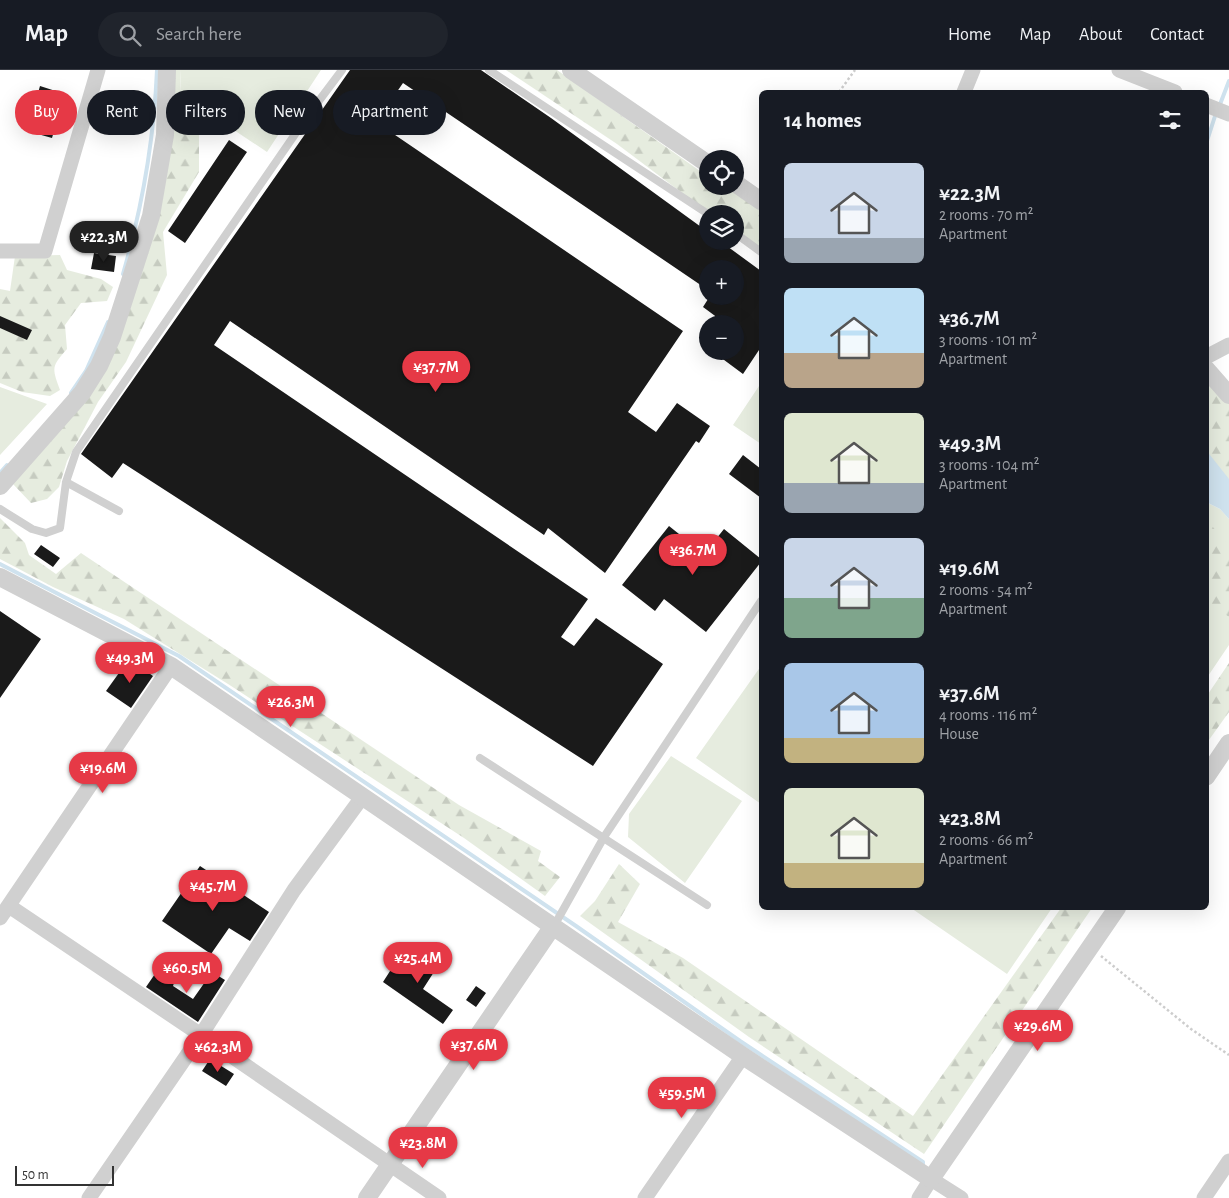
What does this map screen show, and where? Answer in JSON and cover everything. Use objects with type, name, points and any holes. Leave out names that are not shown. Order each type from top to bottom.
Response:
[{"type":"street","points":[[0,251],[45,251],[98,70]]},
{"type":"street","points":[[0,486],[82,393],[112,337],[152,216],[165,135],[167,70]]},
{"type":"street","points":[[571,70],[699,158]]},
{"type":"street","points":[[965,90],[973,70]]},
{"type":"street","points":[[1119,70],[1170,90]]},
{"type":"street","points":[[1209,106],[1229,114]]},
{"type":"street","points":[[744,189],[759,200]]},
{"type":"street","points":[[1209,355],[1229,345]]},
{"type":"street","points":[[1209,372],[1229,395]]},
{"type":"street","points":[[0,578],[171,666],[743,1056],[962,1198]]},
{"type":"street","points":[[171,666],[4,912],[201,1034],[439,1198]]},
{"type":"street","points":[[1209,773],[1229,743]]},
{"type":"street","points":[[88,1198],[201,1034],[294,890],[363,796]]},
{"type":"street","points":[[918,1198],[1116,910]]},
{"type":"street","points":[[367,1198],[554,926]]},
{"type":"street","points":[[645,1198],[743,1056]]},
{"type":"street","points":[[1204,1198],[1229,1161]]},
{"type":"lane","points":[[0,509],[32,529],[46,533],[60,528],[66,482],[76,452],[309,114],[342,70]]},
{"type":"lane","points":[[489,70],[699,208]]},
{"type":"lane","points":[[744,240],[759,251]]},
{"type":"lane","points":[[66,482],[119,510]]},
{"type":"lane","points":[[554,926],[604,837],[759,604]]},
{"type":"lane","points":[[480,758],[707,905]]},
{"type":"path","points":[[841,90],[855,70]]},
{"type":"path","points":[[1090,947],[1191,1030],[1229,1056]]},
{"type":"green space","points":[[164,70],[181,70],[180,90],[166,90],[166,135],[199,135],[199,172],[163,232],[167,275],[126,362],[98,402],[67,461],[59,487],[47,499],[31,503],[13,484],[86,388],[151,216]]},
{"type":"green space","points":[[181,70],[321,70],[308,90],[255,90],[255,135],[278,135],[267,152],[242,135],[245,135],[245,90],[180,90]]},
{"type":"green space","points":[[506,70],[557,70],[699,170],[699,195],[738,195],[759,209],[759,250],[744,239],[744,205],[699,206],[617,144]]},
{"type":"green space","points":[[60,255],[67,270],[101,279],[113,287],[107,301],[81,303],[65,325],[67,349],[54,368],[60,390],[50,396],[22,392],[0,383],[0,289],[10,291],[15,256]]},
{"type":"green space","points":[[1209,380],[1229,397],[1229,482],[1209,457]]},
{"type":"green space","points":[[759,386],[759,443],[733,425]]},
{"type":"green space","points":[[0,387],[47,404],[0,455]]},
{"type":"green space","points":[[1209,504],[1220,509],[1229,519],[1229,645],[1209,675]]},
{"type":"green space","points":[[0,518],[25,543],[29,555],[56,574],[81,553],[459,805],[541,851],[538,861],[560,877],[545,896],[464,838],[228,684],[124,619],[53,587],[0,559]]},
{"type":"green space","points":[[1212,526],[1229,546],[1229,617],[1209,602],[1209,528]]},
{"type":"green space","points":[[1229,663],[1229,712],[1209,740],[1209,693]]},
{"type":"green space","points":[[759,669],[759,803],[696,758]]},
{"type":"green space","points":[[671,756],[742,801],[685,883],[628,837],[629,814]]},
{"type":"green space","points":[[619,864],[640,884],[618,922],[683,958],[913,1116],[1060,910],[1091,910],[924,1154],[749,1037],[580,916],[595,901]]},
{"type":"green space","points":[[914,910],[1051,910],[1007,974]]},
{"type":"water","points":[[1209,454],[1229,479],[1229,519],[1220,509],[1209,504]]},
{"type":"building","points":[[350,70],[481,70],[551,118],[699,225],[699,250],[732,250],[759,270],[759,350],[743,374],[724,360],[744,360],[744,315],[714,315],[703,307],[704,305],[744,305],[744,260],[699,260],[699,284],[446,112],[446,90],[413,90],[403,83],[398,90],[336,90]]},
{"type":"building","points":[[40,86],[52,90],[39,90]]},
{"type":"building","points":[[333,94],[333,135],[395,135],[683,331],[628,412],[656,432],[677,403],[710,426],[699,443],[696,441],[605,573],[548,528],[544,535],[230,321],[214,345],[588,599],[561,637],[574,646],[596,618],[663,664],[593,766],[123,463],[112,478],[81,454],[304,135],[323,135],[323,109]]},
{"type":"building","points":[[41,135],[53,135],[52,138]]},
{"type":"building","points":[[229,140],[247,152],[185,243],[168,231]]},
{"type":"building","points":[[94,253],[116,256],[114,272],[91,269]]},
{"type":"building","points":[[0,316],[32,330],[27,340],[0,328]]},
{"type":"building","points":[[743,455],[759,467],[759,496],[729,474]]},
{"type":"building","points":[[669,526],[704,554],[724,529],[759,557],[759,565],[706,632],[664,599],[655,611],[622,585]]},
{"type":"building","points":[[41,545],[60,558],[53,567],[34,554]]},
{"type":"building","points":[[0,611],[41,639],[0,698]]},
{"type":"building","points":[[129,659],[153,676],[131,708],[106,691]]},
{"type":"building","points":[[200,866],[269,912],[250,941],[229,928],[211,954],[162,921]]},
{"type":"building","points":[[419,948],[441,961],[423,989],[453,1010],[443,1024],[383,982],[399,957],[409,964]]},
{"type":"building","points":[[157,971],[174,983],[173,986],[193,999],[212,972],[225,980],[198,1022],[146,987]]},
{"type":"building","points":[[476,986],[486,993],[476,1007],[466,1000]]},
{"type":"building","points":[[210,1059],[234,1074],[226,1086],[202,1071]]},
{"type":"waterway","points":[[123,274],[136,224],[146,173],[153,122],[157,70]]},
{"type":"waterway","points":[[1219,107],[1229,81]]},
{"type":"waterway","points":[[1209,135],[1216,113]]},
{"type":"waterway","points":[[71,393],[86,371],[108,322]]},
{"type":"waterway","points":[[0,473],[7,465]]},
{"type":"waterway","points":[[0,564],[179,656],[576,926],[740,1041],[923,1162],[923,1168]]}]
